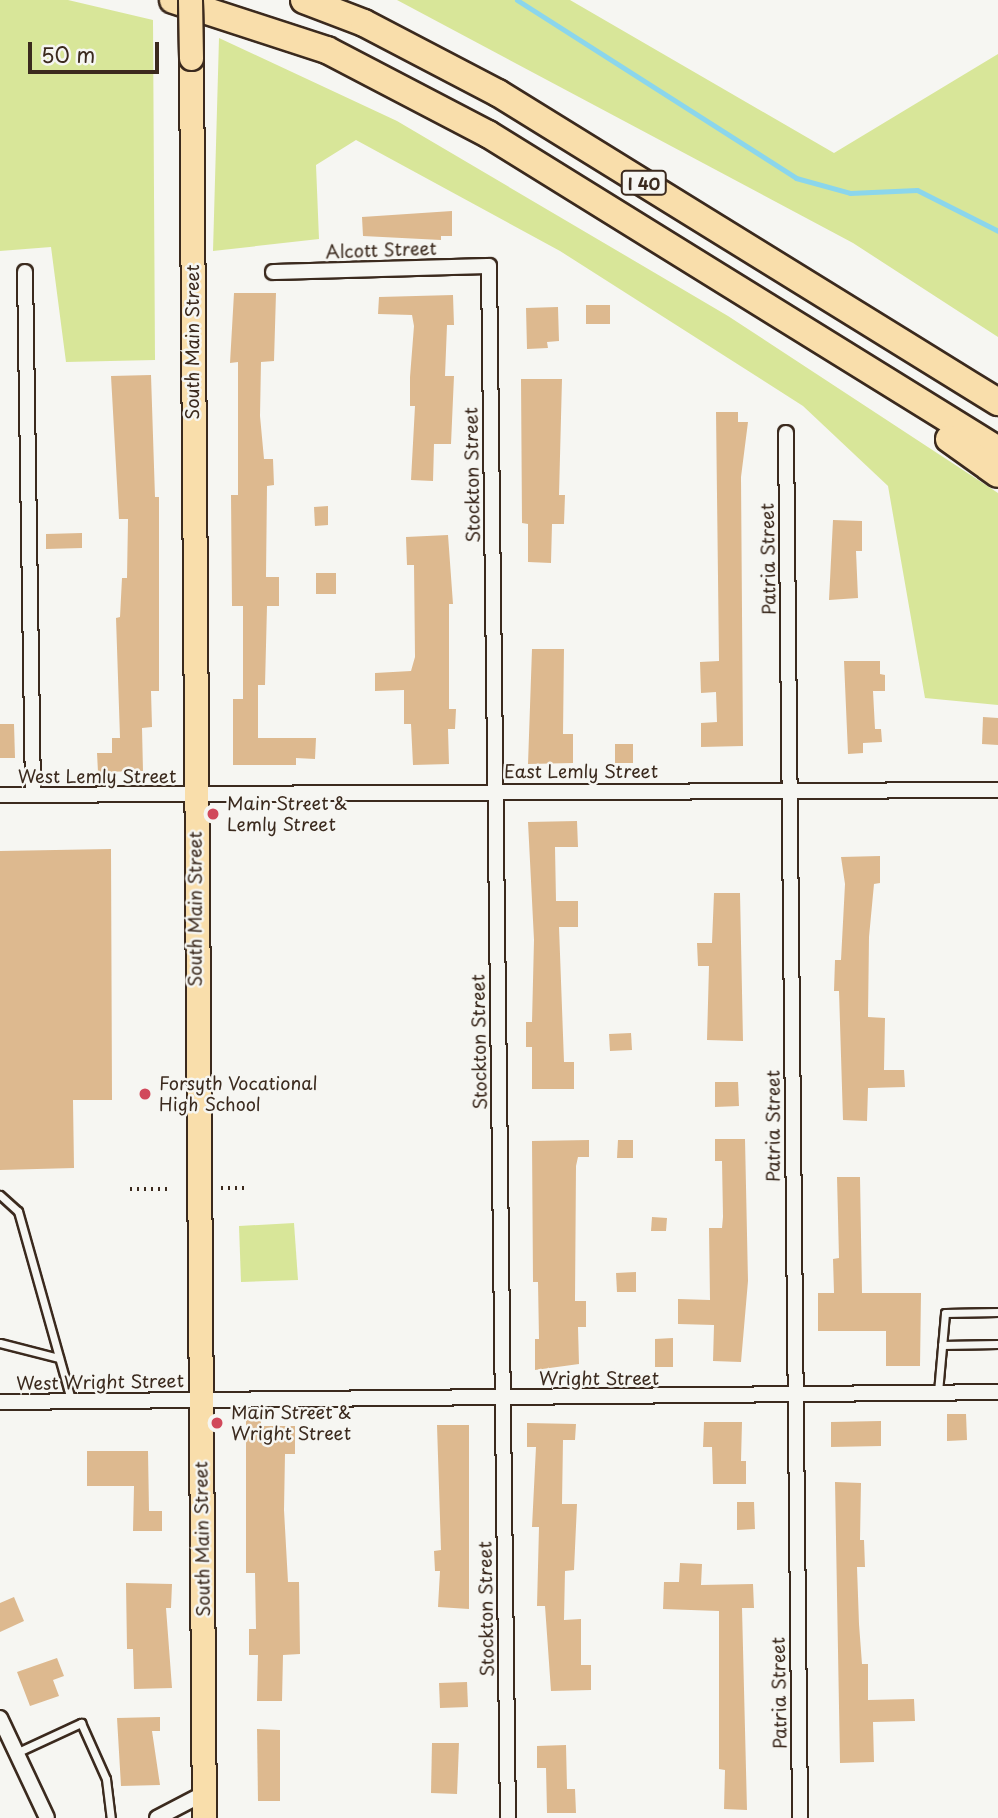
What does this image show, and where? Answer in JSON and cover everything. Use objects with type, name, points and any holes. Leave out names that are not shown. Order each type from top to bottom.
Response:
[{"type":"highway","name":"I 40","points":[[173,0],[327,50],[488,134],[998,450]]},
{"type":"highway","name":"I 40","points":[[304,0],[364,23],[498,93],[998,402]]},
{"type":"highway","points":[[836,348],[924,421],[998,474]]},
{"type":"highway","points":[[973,386],[998,394]]},
{"type":"main road","name":"South Main Street","points":[[190,0],[204,1818]]},
{"type":"street","name":"Alcott Street","points":[[273,272],[489,266]]},
{"type":"street","name":"Stockton Street","points":[[489,266],[508,1818]]},
{"type":"street","points":[[25,272],[33,795]]},
{"type":"street","name":"Patria Street","points":[[786,433],[800,1818]]},
{"type":"street","name":"East Lemly Street","points":[[195,794],[998,790]]},
{"type":"street","name":"West Lemly Street","points":[[0,795],[195,794]]},
{"type":"street","name":"Wright Street","points":[[201,1400],[998,1392]]},
{"type":"street","name":"West Wright Street","points":[[0,1402],[201,1400]]},
{"type":"street","points":[[0,1718],[47,1818]]},
{"type":"street","points":[[157,1818],[205,1793]]},
{"type":"lane","points":[[0,1195],[13,1202],[18,1211],[72,1401]]},
{"type":"lane","points":[[938,1393],[944,1312],[998,1312]]},
{"type":"lane","points":[[0,1343],[59,1358]]},
{"type":"lane","points":[[942,1345],[998,1344]]},
{"type":"lane","points":[[16,1753],[81,1723],[106,1779],[111,1818]]},
{"type":"path","points":[[221,1188],[244,1188]]},
{"type":"path","points":[[130,1189],[171,1189]]},
{"type":"green space","points":[[0,0],[68,0],[153,20],[155,360],[66,362],[51,247],[0,251]]},
{"type":"green space","points":[[397,0],[570,0],[834,153],[998,54],[998,337],[853,243]]},
{"type":"green space","points":[[219,38],[397,121],[728,316],[998,493],[998,705],[925,698],[888,486],[803,406],[560,251],[356,140],[316,165],[319,239],[213,251]]},
{"type":"green space","points":[[294,1223],[298,1280],[241,1282],[239,1226]]},
{"type":"building","points":[[452,211],[452,236],[441,236],[441,240],[363,236],[362,217]]},
{"type":"building","points":[[234,293],[276,293],[274,361],[261,362],[260,416],[264,459],[273,459],[274,485],[267,486],[266,577],[279,577],[279,606],[267,606],[265,685],[258,685],[258,738],[316,738],[315,759],[296,758],[296,765],[233,765],[233,699],[243,699],[243,606],[232,606],[231,495],[238,495],[238,362],[230,363]]},
{"type":"building","points":[[453,295],[454,325],[447,325],[445,376],[454,376],[451,444],[434,444],[433,481],[411,480],[415,406],[410,406],[410,377],[414,326],[412,315],[378,314],[379,297]]},
{"type":"building","points":[[586,305],[610,305],[610,324],[586,324]]},
{"type":"building","points":[[558,307],[559,341],[547,342],[548,348],[527,349],[526,308]]},
{"type":"building","points":[[151,375],[155,497],[159,497],[159,691],[151,691],[152,727],[142,728],[143,771],[98,772],[97,753],[112,753],[112,738],[120,738],[116,618],[120,617],[122,578],[127,578],[128,519],[119,519],[111,376]]},
{"type":"building","points":[[521,379],[562,379],[559,495],[565,495],[564,524],[552,524],[551,563],[528,562],[528,524],[522,523]]},
{"type":"building","points":[[716,412],[738,412],[738,422],[748,422],[741,477],[743,746],[701,747],[701,723],[717,722],[716,692],[701,693],[700,662],[719,661]]},
{"type":"building","points":[[328,506],[328,525],[315,526],[314,507]]},
{"type":"building","points":[[833,520],[862,521],[862,551],[856,551],[858,598],[829,600]]},
{"type":"building","points":[[82,533],[82,548],[46,549],[46,534]]},
{"type":"building","points":[[448,535],[453,604],[449,604],[449,709],[456,709],[455,729],[448,729],[449,764],[413,765],[411,724],[404,724],[404,690],[375,691],[375,673],[411,671],[415,657],[414,565],[407,565],[406,537]]},
{"type":"building","points":[[316,573],[336,573],[336,594],[316,594]]},
{"type":"building","points":[[532,649],[564,649],[563,734],[573,734],[573,763],[528,764]]},
{"type":"building","points":[[844,661],[880,661],[880,674],[885,675],[885,691],[873,691],[875,729],[881,729],[882,742],[863,743],[863,753],[848,754]]},
{"type":"building","points":[[983,717],[998,718],[998,745],[982,744]]},
{"type":"building","points":[[0,724],[14,724],[15,758],[0,758]]},
{"type":"building","points":[[615,744],[633,744],[633,763],[615,763]]},
{"type":"building","points":[[577,821],[578,847],[555,847],[556,901],[578,901],[578,927],[559,927],[564,1062],[574,1062],[574,1089],[532,1089],[532,1047],[526,1047],[526,1022],[532,1022],[534,940],[528,822]]},
{"type":"building","points":[[111,849],[112,1100],[73,1100],[74,1168],[0,1170],[0,851]]},
{"type":"building","points":[[880,856],[880,883],[874,884],[869,937],[868,1017],[885,1018],[884,1070],[904,1070],[905,1087],[868,1088],[867,1121],[843,1120],[839,991],[834,991],[835,960],[841,960],[845,884],[841,857]]},
{"type":"building","points":[[714,893],[740,893],[743,1041],[707,1040],[709,966],[698,966],[697,943],[712,943]]},
{"type":"building","points":[[631,1033],[632,1050],[610,1051],[609,1034]]},
{"type":"building","points":[[715,1082],[738,1082],[739,1106],[715,1107]]},
{"type":"building","points":[[715,1139],[745,1139],[748,1281],[741,1362],[713,1361],[714,1325],[678,1324],[678,1299],[710,1300],[709,1228],[722,1228],[723,1217],[722,1161],[715,1161]]},
{"type":"building","points":[[589,1140],[589,1157],[578,1157],[576,1166],[575,1301],[586,1301],[586,1327],[578,1327],[579,1364],[535,1370],[535,1339],[539,1339],[538,1282],[533,1282],[532,1141]]},
{"type":"building","points":[[618,1140],[633,1140],[633,1158],[617,1158]]},
{"type":"building","points":[[837,1177],[860,1177],[862,1293],[921,1293],[920,1366],[886,1366],[886,1331],[818,1331],[818,1293],[834,1293],[833,1259],[839,1258]]},
{"type":"building","points":[[652,1217],[667,1218],[666,1231],[651,1231]]},
{"type":"building","points":[[636,1272],[636,1292],[617,1292],[616,1273]]},
{"type":"building","points":[[673,1338],[673,1367],[655,1367],[655,1339]]},
{"type":"building","points":[[947,1414],[966,1414],[967,1440],[947,1441]]},
{"type":"building","points":[[246,1420],[261,1420],[261,1426],[295,1426],[295,1454],[285,1454],[284,1510],[288,1582],[299,1582],[300,1654],[283,1655],[282,1701],[257,1701],[258,1655],[249,1655],[249,1629],[256,1629],[255,1573],[246,1573]]},
{"type":"building","points":[[881,1421],[881,1446],[831,1447],[831,1422]]},
{"type":"building","points":[[704,1422],[742,1422],[741,1461],[746,1461],[746,1484],[713,1484],[712,1447],[703,1447]]},
{"type":"building","points":[[527,1423],[576,1424],[575,1440],[563,1440],[562,1504],[577,1504],[574,1570],[565,1571],[564,1620],[581,1619],[581,1665],[591,1665],[591,1690],[551,1691],[545,1606],[537,1606],[539,1527],[532,1527],[536,1447],[527,1447]]},
{"type":"building","points":[[437,1425],[469,1425],[469,1609],[438,1607],[440,1571],[435,1571],[434,1551],[441,1550]]},
{"type":"building","points":[[87,1451],[148,1451],[149,1511],[162,1511],[162,1531],[133,1531],[134,1486],[87,1486]]},
{"type":"building","points":[[835,1482],[861,1483],[860,1540],[864,1540],[865,1567],[857,1567],[862,1664],[868,1664],[868,1700],[914,1699],[915,1721],[873,1722],[874,1762],[840,1763]]},
{"type":"building","points":[[737,1502],[754,1502],[755,1529],[737,1530]]},
{"type":"building","points":[[680,1563],[702,1564],[701,1585],[753,1584],[754,1608],[742,1608],[747,1810],[724,1809],[725,1770],[719,1769],[719,1611],[663,1609],[664,1582],[679,1582]]},
{"type":"building","points":[[126,1583],[172,1584],[171,1608],[166,1608],[172,1688],[134,1689],[133,1649],[127,1649]]},
{"type":"building","points":[[14,1597],[24,1621],[0,1632],[0,1603]]},
{"type":"building","points":[[57,1658],[64,1676],[53,1680],[59,1696],[30,1706],[17,1672]]},
{"type":"building","points":[[467,1682],[468,1707],[440,1708],[439,1683]]},
{"type":"building","points":[[160,1717],[160,1731],[152,1731],[160,1785],[121,1786],[117,1718]]},
{"type":"building","points":[[257,1729],[280,1730],[280,1801],[258,1801]]},
{"type":"building","points":[[432,1743],[459,1743],[457,1794],[431,1793]]},
{"type":"building","points":[[566,1745],[567,1789],[575,1789],[576,1813],[547,1813],[546,1768],[537,1768],[537,1746]]},
{"type":"waterway","points":[[517,0],[796,178],[850,193],[917,190],[998,231]]},
{"type":"place","name":"Main Street & Lemly Street","points":[[213,814]]},
{"type":"place","name":"Forsyth Vocational High School","points":[[145,1094]]},
{"type":"place","name":"Main Street & Wright Street","points":[[217,1423]]}]
